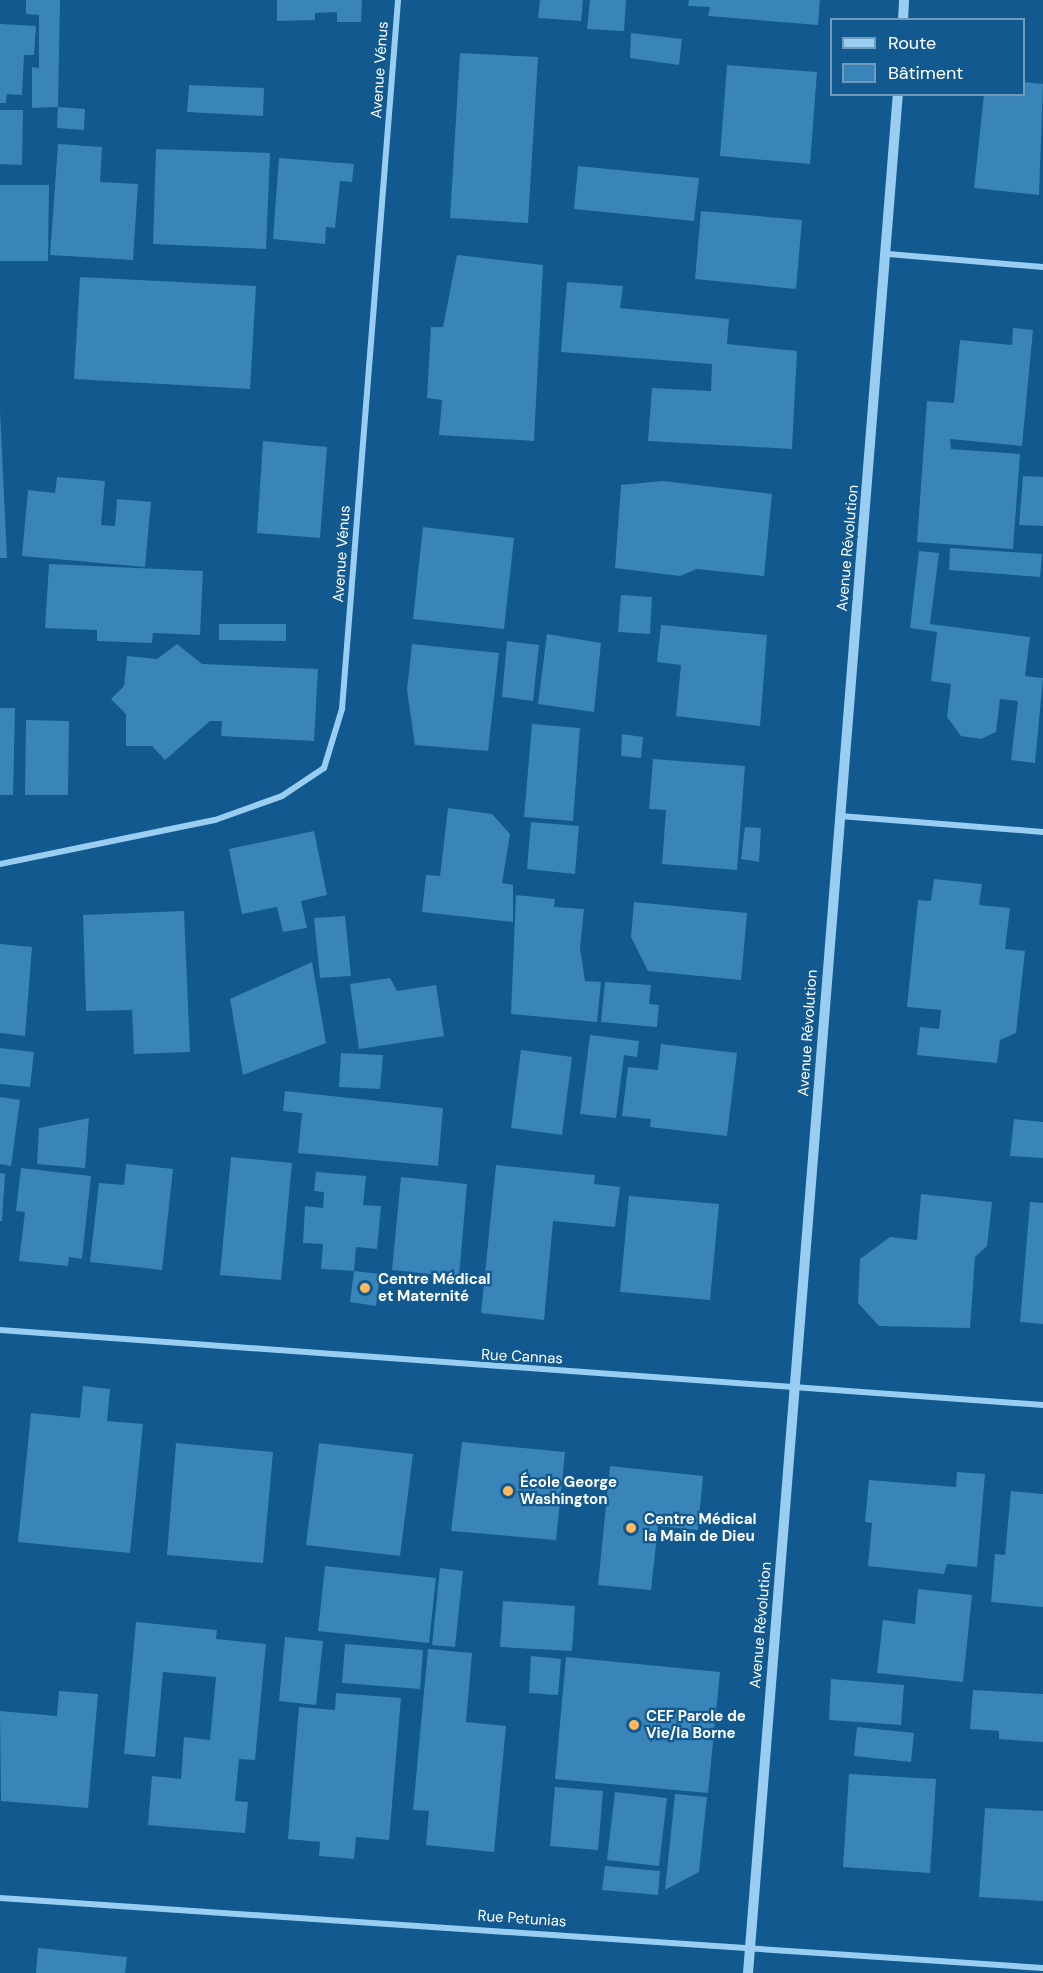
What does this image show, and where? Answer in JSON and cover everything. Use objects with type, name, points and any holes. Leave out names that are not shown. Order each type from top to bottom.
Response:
[{"type":"street","name":"Avenue Vénus","points":[[0,864],[216,820],[282,796],[324,768],[342,709],[398,0]]},
{"type":"street","points":[[903,18],[904,0]]},
{"type":"street","name":"Avenue Révolution","points":[[748,1973],[840,816],[888,254],[898,96]]},
{"type":"street","points":[[888,254],[1043,267]]},
{"type":"street","points":[[840,816],[1043,832]]},
{"type":"street","name":"Rue Cannas","points":[[0,1330],[400,1362],[796,1386],[1043,1405]]},
{"type":"street","name":"Rue Petunias","points":[[0,1898],[750,1946],[1043,1968]]},
{"type":"building","points":[[26,0],[60,0],[58,107],[32,108],[32,67],[39,68],[39,15],[26,14]]},
{"type":"building","points":[[277,0],[362,0],[361,22],[337,22],[337,12],[315,13],[315,20],[277,21]]},
{"type":"building","points":[[540,0],[583,0],[581,21],[538,18]]},
{"type":"building","points":[[590,0],[626,0],[624,31],[587,29]]},
{"type":"building","points":[[689,0],[820,0],[818,25],[708,16],[710,7],[688,6]]},
{"type":"building","points":[[0,24],[36,26],[34,55],[24,55],[22,95],[7,94],[6,103],[0,103]]},
{"type":"building","points":[[631,33],[682,39],[679,65],[630,58]]},
{"type":"building","points":[[460,53],[538,57],[528,223],[450,218]]},
{"type":"building","points":[[727,65],[817,72],[810,164],[720,156]]},
{"type":"building","points":[[1025,82],[1043,84],[1039,195],[974,188],[984,96],[1025,96]]},
{"type":"building","points":[[189,85],[264,88],[263,116],[187,112]]},
{"type":"building","points":[[58,107],[85,109],[84,130],[57,128]]},
{"type":"building","points":[[0,110],[23,110],[22,165],[0,164]]},
{"type":"building","points":[[58,144],[102,147],[100,182],[138,184],[133,260],[50,255]]},
{"type":"building","points":[[156,149],[270,153],[266,249],[153,244]]},
{"type":"building","points":[[279,158],[354,164],[352,182],[340,181],[335,228],[326,227],[325,244],[273,239]]},
{"type":"building","points":[[578,166],[699,178],[694,221],[574,209]]},
{"type":"building","points":[[0,185],[49,185],[48,261],[0,261]]},
{"type":"building","points":[[701,211],[802,220],[796,289],[695,279]]},
{"type":"building","points":[[457,255],[543,265],[534,441],[439,435],[442,400],[427,398],[431,327],[443,327]]},
{"type":"building","points":[[80,277],[256,286],[250,389],[74,379]]},
{"type":"building","points":[[567,282],[623,286],[620,308],[729,319],[727,344],[797,351],[792,449],[648,441],[652,388],[711,391],[712,364],[561,352]]},
{"type":"building","points":[[1013,328],[1033,330],[1022,446],[950,439],[951,449],[1020,454],[1013,549],[917,542],[927,401],[954,403],[960,340],[1012,345]]},
{"type":"building","points":[[0,410],[7,558],[0,558]]},
{"type":"building","points":[[263,441],[327,447],[320,538],[257,533]]},
{"type":"building","points":[[1023,476],[1043,477],[1043,526],[1019,525]]},
{"type":"building","points":[[57,477],[105,481],[101,525],[115,526],[117,499],[151,502],[145,567],[22,556],[28,490],[55,493]]},
{"type":"building","points":[[663,481],[772,494],[764,576],[697,569],[680,576],[615,568],[621,485]]},
{"type":"building","points":[[423,527],[514,538],[504,629],[413,619]]},
{"type":"building","points":[[950,548],[1042,554],[1040,577],[949,570]]},
{"type":"building","points":[[919,551],[939,553],[930,624],[1030,637],[1025,676],[1043,678],[1035,763],[1011,760],[1018,701],[1000,699],[996,732],[981,739],[961,736],[947,717],[951,684],[931,681],[937,632],[910,628]]},
{"type":"building","points":[[49,564],[203,571],[200,635],[153,633],[152,643],[97,641],[97,630],[45,628]]},
{"type":"building","points":[[621,595],[652,597],[650,634],[618,632]]},
{"type":"building","points":[[219,624],[286,624],[286,641],[219,640]]},
{"type":"building","points":[[661,625],[767,635],[760,726],[676,716],[681,665],[657,662]]},
{"type":"building","points":[[547,634],[601,643],[594,712],[538,704]]},
{"type":"building","points":[[507,641],[539,645],[533,701],[502,697]]},
{"type":"building","points":[[177,644],[202,664],[318,669],[314,741],[221,736],[222,721],[210,721],[165,760],[152,746],[126,746],[126,714],[111,699],[124,686],[127,656],[157,659]]},
{"type":"building","points":[[412,644],[499,653],[488,751],[415,745],[407,690]]},
{"type":"building","points":[[0,708],[15,708],[13,795],[0,795]]},
{"type":"building","points":[[26,720],[69,721],[68,795],[25,795]]},
{"type":"building","points":[[532,724],[580,728],[573,821],[524,817]]},
{"type":"building","points":[[622,734],[643,737],[641,758],[621,756]]},
{"type":"building","points":[[653,759],[745,766],[737,870],[662,864],[666,810],[649,809]]},
{"type":"building","points":[[448,808],[492,814],[510,834],[502,883],[513,885],[513,922],[422,912],[426,875],[440,876]]},
{"type":"building","points":[[531,822],[579,826],[575,874],[527,869]]},
{"type":"building","points":[[745,827],[761,828],[759,862],[741,859]]},
{"type":"building","points":[[314,831],[327,895],[301,901],[307,928],[283,932],[277,907],[242,914],[229,849]]},
{"type":"building","points":[[934,879],[982,884],[979,905],[1010,908],[1005,949],[1025,951],[1016,1033],[1000,1040],[997,1063],[917,1055],[920,1027],[939,1029],[941,1010],[907,1007],[918,900],[931,901]]},
{"type":"building","points":[[516,895],[555,899],[554,907],[584,909],[580,948],[585,981],[601,982],[597,1022],[511,1014]]},
{"type":"building","points":[[634,902],[747,913],[741,980],[648,971],[631,937]]},
{"type":"building","points":[[184,911],[190,1052],[134,1054],[132,1010],[86,1011],[83,915]]},
{"type":"building","points":[[345,916],[351,976],[320,978],[314,918]]},
{"type":"building","points":[[0,944],[32,947],[25,1036],[0,1033]]},
{"type":"building","points":[[312,962],[326,1043],[243,1075],[230,999]]},
{"type":"building","points":[[390,978],[397,991],[436,985],[444,1036],[359,1049],[350,984]]},
{"type":"building","points":[[605,982],[651,985],[649,1004],[659,1005],[657,1027],[601,1022]]},
{"type":"building","points":[[590,1035],[639,1041],[637,1057],[624,1055],[616,1118],[580,1114]]},
{"type":"building","points":[[661,1044],[737,1053],[727,1136],[650,1127],[651,1119],[622,1116],[628,1067],[658,1070]]},
{"type":"building","points":[[0,1048],[34,1052],[30,1087],[0,1084]]},
{"type":"building","points":[[521,1050],[572,1057],[562,1135],[511,1128]]},
{"type":"building","points":[[341,1053],[383,1055],[380,1089],[339,1087]]},
{"type":"building","points":[[285,1091],[443,1108],[438,1166],[298,1153],[302,1113],[283,1111]]},
{"type":"building","points":[[0,1097],[20,1100],[11,1166],[0,1164]]},
{"type":"building","points":[[89,1118],[85,1168],[37,1164],[39,1128]]},
{"type":"building","points":[[1014,1119],[1043,1122],[1043,1158],[1010,1156]]},
{"type":"building","points":[[231,1157],[292,1163],[281,1280],[220,1275]]},
{"type":"building","points":[[126,1164],[173,1169],[162,1270],[90,1262],[99,1183],[124,1185]]},
{"type":"building","points":[[496,1165],[595,1175],[594,1184],[620,1187],[615,1227],[553,1221],[544,1320],[481,1313]]},
{"type":"building","points":[[21,1168],[91,1176],[82,1259],[69,1257],[68,1266],[19,1261],[25,1212],[16,1211]]},
{"type":"building","points":[[316,1172],[366,1176],[363,1205],[381,1206],[377,1249],[356,1247],[354,1271],[321,1269],[323,1244],[303,1243],[305,1206],[323,1208],[324,1192],[314,1191]]},
{"type":"building","points":[[0,1173],[5,1174],[2,1221],[0,1221]]},
{"type":"building","points":[[401,1177],[467,1184],[459,1277],[392,1270]]},
{"type":"building","points":[[921,1194],[992,1202],[987,1246],[975,1257],[970,1328],[879,1326],[858,1303],[860,1259],[890,1237],[917,1240]]},
{"type":"building","points":[[629,1196],[719,1204],[710,1300],[620,1292]]},
{"type":"building","points":[[1030,1202],[1043,1203],[1043,1324],[1020,1322]]},
{"type":"building","name":"Centre Médical et Maternité","points":[[354,1271],[380,1274],[376,1306],[350,1302]]},
{"type":"building","points":[[83,1386],[110,1389],[107,1421],[143,1424],[130,1553],[18,1542],[31,1413],[80,1418]]},
{"type":"building","name":"École George Washington","points":[[462,1442],[565,1452],[556,1540],[451,1531]]},
{"type":"building","points":[[176,1443],[273,1452],[263,1563],[167,1555]]},
{"type":"building","points":[[319,1443],[413,1454],[400,1556],[306,1545]]},
{"type":"building","name":"Centre Médical la Main de Dieu","points":[[610,1466],[703,1476],[698,1530],[658,1526],[651,1590],[598,1585]]},
{"type":"building","points":[[957,1472],[985,1474],[977,1567],[947,1564],[944,1574],[868,1566],[872,1523],[865,1522],[869,1480],[956,1487]]},
{"type":"building","points":[[1011,1491],[1043,1494],[1043,1607],[991,1602],[995,1554],[1005,1555]]},
{"type":"building","points":[[325,1566],[436,1578],[429,1643],[318,1631]]},
{"type":"building","points":[[440,1568],[463,1571],[455,1647],[432,1645]]},
{"type":"building","points":[[918,1589],[972,1595],[963,1682],[877,1673],[883,1620],[915,1624]]},
{"type":"building","points":[[503,1601],[575,1606],[572,1651],[500,1647]]},
{"type":"building","points":[[136,1622],[217,1630],[216,1639],[266,1644],[255,1760],[239,1759],[235,1801],[248,1802],[245,1833],[148,1825],[152,1776],[181,1779],[184,1737],[210,1740],[216,1677],[163,1672],[155,1757],[124,1754]]},
{"type":"building","points":[[285,1637],[323,1641],[316,1705],[279,1701]]},
{"type":"building","points":[[345,1644],[423,1650],[420,1689],[342,1683]]},
{"type":"building","points":[[428,1649],[472,1653],[466,1722],[506,1726],[494,1852],[426,1845],[429,1811],[413,1810]]},
{"type":"building","points":[[531,1656],[561,1659],[558,1695],[529,1693]]},
{"type":"building","points":[[566,1657],[720,1672],[708,1793],[555,1779]]},
{"type":"building","points":[[831,1679],[904,1685],[901,1725],[829,1720]]},
{"type":"building","points":[[973,1690],[1043,1694],[1043,1742],[999,1739],[999,1731],[970,1729]]},
{"type":"building","points":[[59,1691],[98,1694],[88,1808],[1,1801],[0,1711],[57,1716]]},
{"type":"building","points":[[336,1693],[401,1698],[389,1840],[356,1837],[354,1859],[319,1856],[320,1842],[288,1839],[299,1707],[335,1710]]},
{"type":"building","points":[[857,1727],[914,1733],[911,1762],[854,1756]]},
{"type":"building","points":[[849,1774],[936,1779],[930,1873],[843,1867]]},
{"type":"building","points":[[555,1787],[603,1791],[598,1850],[550,1846]]},
{"type":"building","points":[[615,1792],[667,1798],[659,1866],[607,1860]]},
{"type":"building","points":[[675,1794],[707,1797],[699,1872],[665,1890]]},
{"type":"building","points":[[985,1808],[1043,1811],[1043,1901],[979,1897]]},
{"type":"building","points":[[605,1866],[660,1871],[658,1895],[602,1890]]},
{"type":"building","points":[[38,1948],[127,1957],[125,1973],[36,1973]]},
{"type":"place","name":"Centre Médical et Maternité","points":[[365,1288]]},
{"type":"place","name":"École George Washington","points":[[508,1491]]},
{"type":"place","name":"Centre Médical la Main de Dieu","points":[[631,1528]]},
{"type":"place","name":"CEF Parole de Vie/la Borne","points":[[634,1725]]}]
